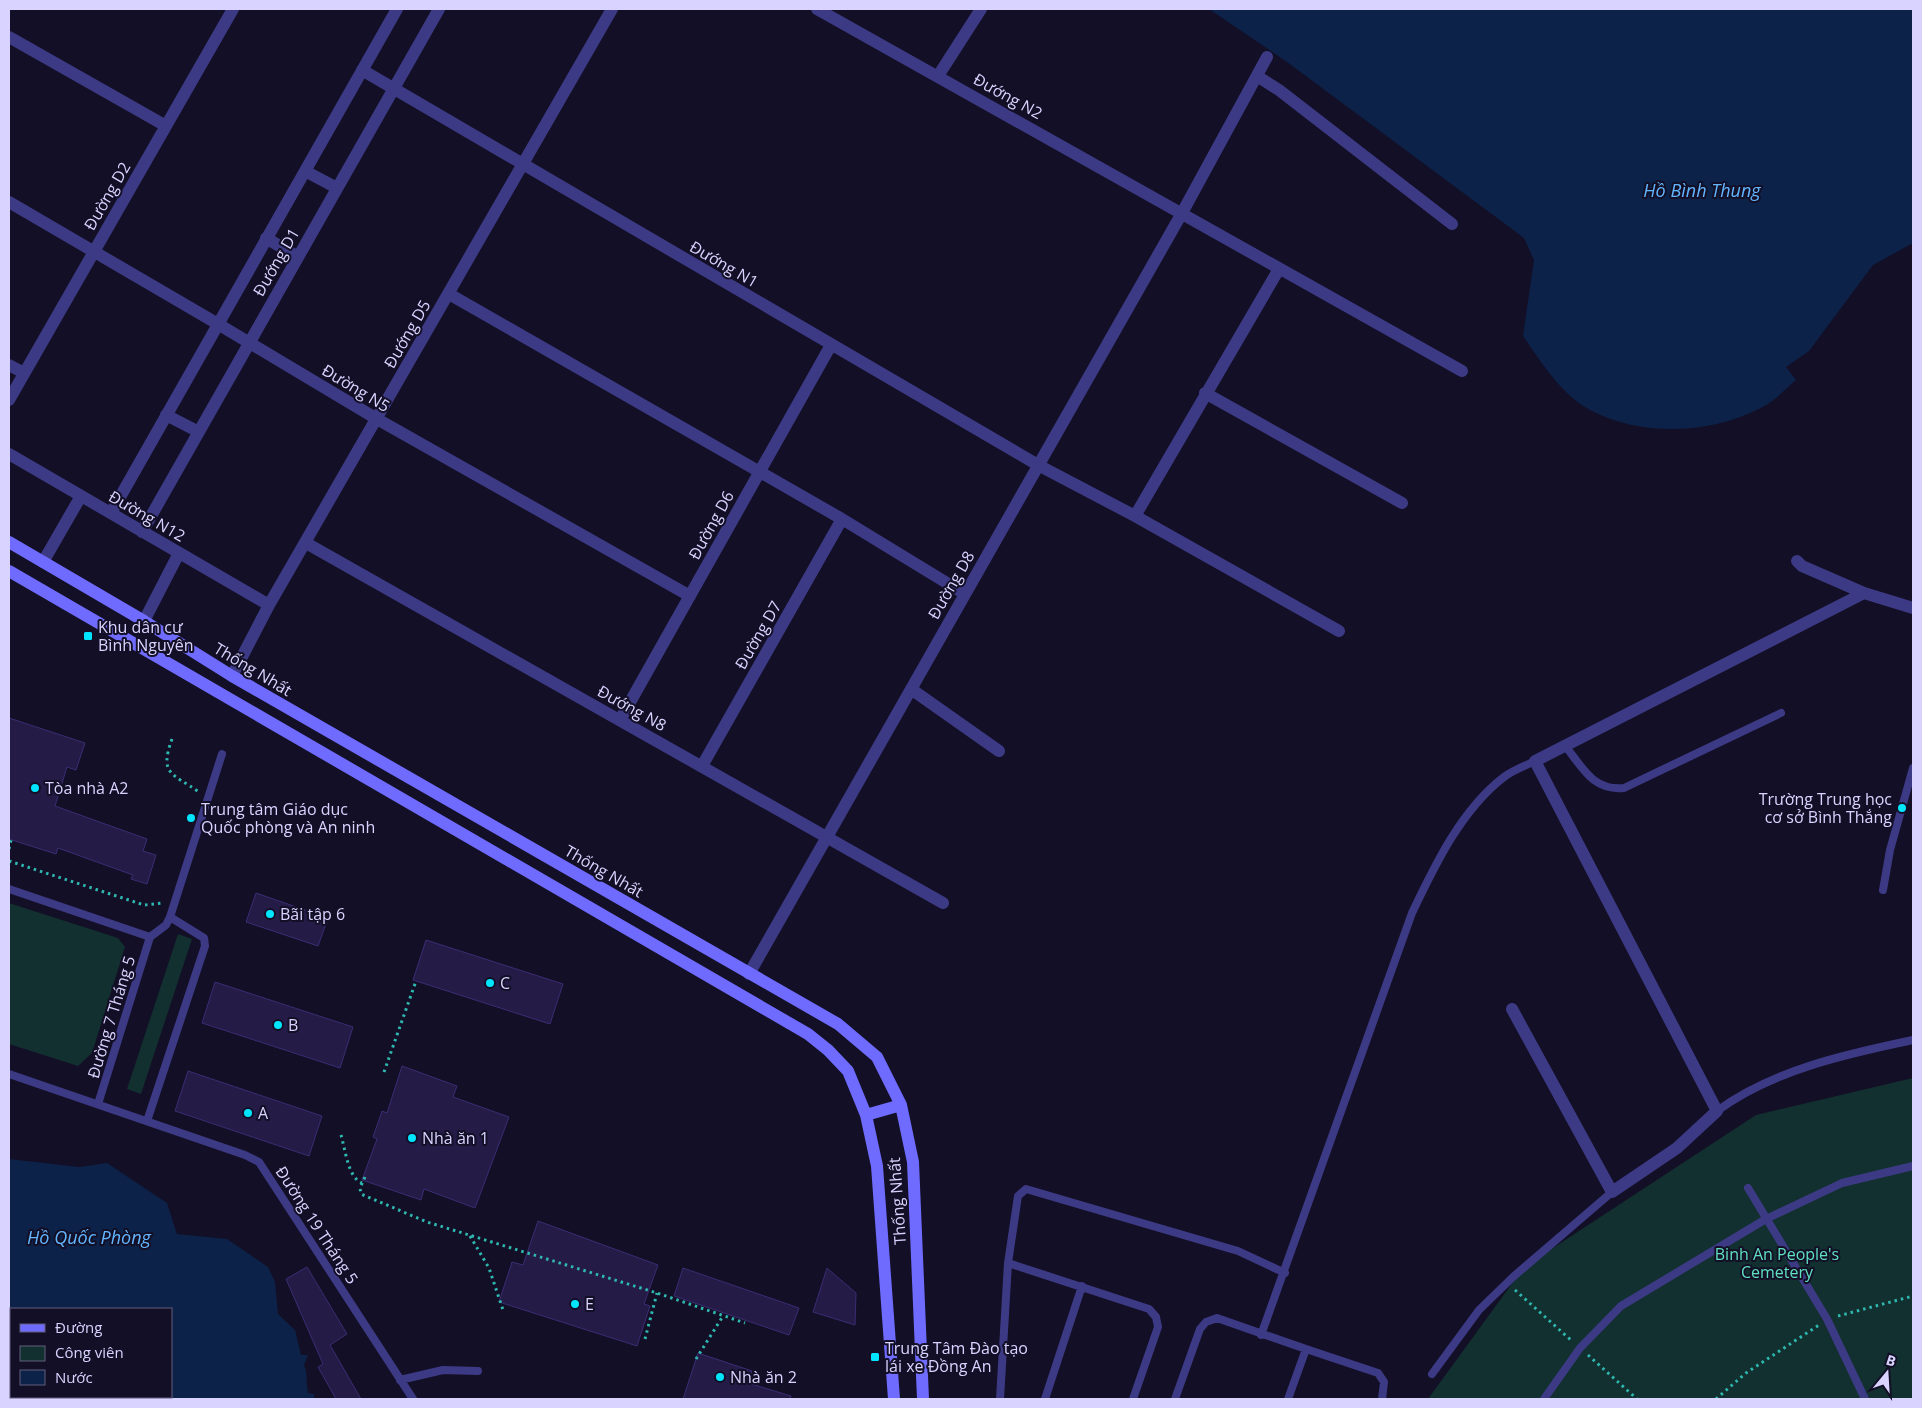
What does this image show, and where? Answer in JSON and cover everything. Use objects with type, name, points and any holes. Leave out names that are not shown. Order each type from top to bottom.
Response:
[{"type":"main road","name":"Thống Nhất","points":[[9,542],[144,621],[232,676],[838,1024],[878,1057],[901,1105],[913,1162],[923,1399]]},
{"type":"main road","name":"Thống Nhất","points":[[9,571],[808,1034],[828,1050],[848,1071],[866,1115],[877,1166],[894,1399]]},
{"type":"main road","points":[[220,693],[232,676]]},
{"type":"main road","points":[[866,1115],[901,1105]]},
{"type":"street","name":"Đường D2","points":[[9,400],[233,9]]},
{"type":"street","name":"Đướng D1","points":[[111,513],[397,9]]},
{"type":"street","name":"Đướng D1","points":[[142,532],[439,9]]},
{"type":"street","name":"Đướng D5","points":[[232,676],[269,605],[612,9]]},
{"type":"street","name":"Đướng N2","points":[[817,9],[1462,371]]},
{"type":"street","points":[[938,76],[981,9]]},
{"type":"street","points":[[9,37],[166,126]]},
{"type":"street","name":"Đường D8","points":[[749,974],[1182,213],[1267,58]]},
{"type":"street","name":"Đướng N1","points":[[362,70],[522,166],[1038,466],[1135,516],[1338,631]]},
{"type":"street","points":[[1257,76],[1279,90],[1452,224]]},
{"type":"street","points":[[305,171],[337,188]]},
{"type":"street","name":"Đường N5","points":[[9,202],[218,324],[377,420],[690,596]]},
{"type":"street","points":[[266,238],[298,257]]},
{"type":"street","points":[[1135,516],[1279,269]]},
{"type":"street","points":[[449,294],[842,519],[965,594]]},
{"type":"street","name":"Đường D6","points":[[620,720],[831,345]]},
{"type":"street","points":[[9,365],[24,374]]},
{"type":"street","points":[[1205,393],[1402,503]]},
{"type":"street","points":[[166,415],[198,432]]},
{"type":"street","name":"Đường N12","points":[[9,454],[269,605]]},
{"type":"street","points":[[43,562],[81,496]]},
{"type":"street","name":"Đường D7","points":[[702,766],[842,519]]},
{"type":"street","name":"Đướng N8","points":[[306,543],[943,903]]},
{"type":"street","points":[[144,621],[179,553]]},
{"type":"street","points":[[1797,561],[1802,566],[1864,593],[1913,608]]},
{"type":"street","points":[[1512,1009],[1612,1192],[1676,1148],[1717,1111],[1535,761],[1566,747],[1864,593]]},
{"type":"street","points":[[911,689],[999,751]]},
{"type":"lane","points":[[1566,747],[1590,778],[1609,790],[1624,788],[1781,714]]},
{"type":"lane","points":[[9,889],[150,937],[166,925],[170,917],[222,754]]},
{"type":"lane","points":[[1261,1335],[1285,1273],[1416,904],[1442,852],[1469,813],[1504,777],[1535,761]]},
{"type":"lane","points":[[1883,890],[1890,850],[1913,768]]},
{"type":"lane","points":[[147,1122],[205,946],[204,938],[198,933],[170,917]]},
{"type":"lane","name":"Đường 7 Tháng 5","points":[[98,1104],[150,937]]},
{"type":"lane","points":[[1717,1111],[1739,1095],[1827,1060],[1913,1040]]},
{"type":"lane","name":"Đường 19 Tháng 5","points":[[9,1074],[245,1155],[259,1162],[413,1399]]},
{"type":"lane","points":[[1544,1399],[1580,1348],[1621,1306],[1766,1218],[1842,1184],[1913,1166]]},
{"type":"lane","points":[[1748,1188],[1828,1319],[1865,1399]]},
{"type":"lane","points":[[1000,1399],[1008,1263],[1018,1196],[1026,1189],[1238,1252],[1285,1273]]},
{"type":"lane","points":[[1432,1374],[1479,1310],[1513,1277],[1612,1192]]},
{"type":"lane","points":[[1008,1263],[1149,1309],[1156,1317],[1158,1327],[1133,1399]]},
{"type":"lane","points":[[1045,1399],[1082,1286]]},
{"type":"lane","points":[[1175,1399],[1200,1329],[1206,1322],[1217,1318],[1261,1335],[1378,1373],[1384,1382],[1382,1399]]},
{"type":"lane","points":[[1288,1399],[1306,1349]]},
{"type":"lane","points":[[400,1380],[443,1370],[478,1371]]},
{"type":"path","points":[[172,739],[165,763],[168,770],[204,796]]},
{"type":"path","points":[[9,849],[11,840]]},
{"type":"path","points":[[9,861],[144,904],[157,905],[166,902]]},
{"type":"path","points":[[384,1072],[416,981]]},
{"type":"path","points":[[341,1135],[353,1174],[362,1183]]},
{"type":"path","points":[[365,1177],[360,1192],[364,1197],[404,1214],[657,1293],[745,1323]]},
{"type":"path","points":[[470,1235],[489,1268],[504,1310]]},
{"type":"path","points":[[645,1339],[657,1293]]},
{"type":"path","points":[[1716,1399],[1746,1373],[1828,1319],[1913,1296]]},
{"type":"path","points":[[696,1359],[724,1316]]},
{"type":"green space","points":[[9,903],[118,938],[125,947],[92,1053],[78,1066],[9,1044]]},
{"type":"green space","points":[[178,934],[192,939],[141,1094],[127,1089]]},
{"type":"green space","name":"Binh An People's Cemetery","points":[[1913,1078],[1913,1399],[1428,1399],[1524,1267],[1756,1115]]},
{"type":"water","name":"Hồ Bình Thung","points":[[1209,9],[1913,9],[1913,243],[1873,265],[1809,351],[1786,367],[1796,380],[1766,405],[1741,417],[1699,427],[1654,428],[1612,419],[1592,411],[1571,397],[1545,368],[1523,336],[1534,260],[1524,238],[1287,62]]},
{"type":"water","name":"Hồ Quốc Phòng","points":[[9,1159],[79,1167],[107,1163],[167,1203],[177,1234],[227,1239],[268,1267],[275,1282],[278,1314],[295,1330],[301,1355],[308,1355],[304,1365],[307,1389],[308,1393],[314,1394],[314,1399],[9,1399]]},
{"type":"building","name":"Tòa nhà A2","points":[[9,718],[85,743],[76,770],[67,767],[55,806],[147,839],[143,851],[156,855],[147,884],[131,879],[133,875],[58,848],[56,854],[9,839]]},
{"type":"building","points":[[256,893],[328,918],[318,946],[246,922]]},
{"type":"building","name":"C","points":[[426,940],[563,984],[550,1024],[413,980]]},
{"type":"building","name":"B","points":[[215,982],[353,1027],[340,1068],[202,1023]]},
{"type":"building","name":"Nhà ăn 1","points":[[402,1066],[457,1086],[453,1097],[509,1117],[475,1208],[424,1189],[421,1200],[362,1180],[377,1139],[373,1137],[382,1111],[387,1113]]},
{"type":"building","name":"A","points":[[188,1071],[322,1116],[309,1156],[175,1111]]},
{"type":"building","points":[[538,1221],[658,1265],[644,1304],[650,1306],[637,1346],[499,1302],[512,1262],[523,1265]]},
{"type":"building","points":[[307,1267],[347,1334],[330,1345],[361,1399],[336,1399],[318,1367],[323,1364],[286,1279]]},
{"type":"building","points":[[683,1268],[799,1308],[789,1335],[674,1296]]},
{"type":"building","points":[[827,1268],[856,1293],[855,1325],[813,1312]]},
{"type":"building","name":"Nhà ăn 2","points":[[698,1353],[752,1371],[748,1383],[791,1396],[790,1399],[683,1399]]},
{"type":"place","name":"Khu dân cư Bình Nguyên","points":[[88,636]]},
{"type":"place","name":"Tòa nhà A2","points":[[35,788]]},
{"type":"place","name":"Trường Trung học cơ sở Bình Thắng","points":[[1902,808]]},
{"type":"place","name":"Trung tâm Giáo dục Quốc phòng và An ninh","points":[[191,818]]},
{"type":"place","name":"Bãi tập 6","points":[[270,914]]},
{"type":"place","name":"C","points":[[490,983]]},
{"type":"place","name":"B","points":[[278,1025]]},
{"type":"place","name":"A","points":[[248,1113]]},
{"type":"place","name":"Nhà ăn 1","points":[[412,1138]]},
{"type":"place","name":"E","points":[[575,1304]]},
{"type":"place","name":"Trung Tâm Đào tạo lái xe Đồng An","points":[[875,1357]]},
{"type":"place","name":"Nhà ăn 2","points":[[720,1377]]}]
